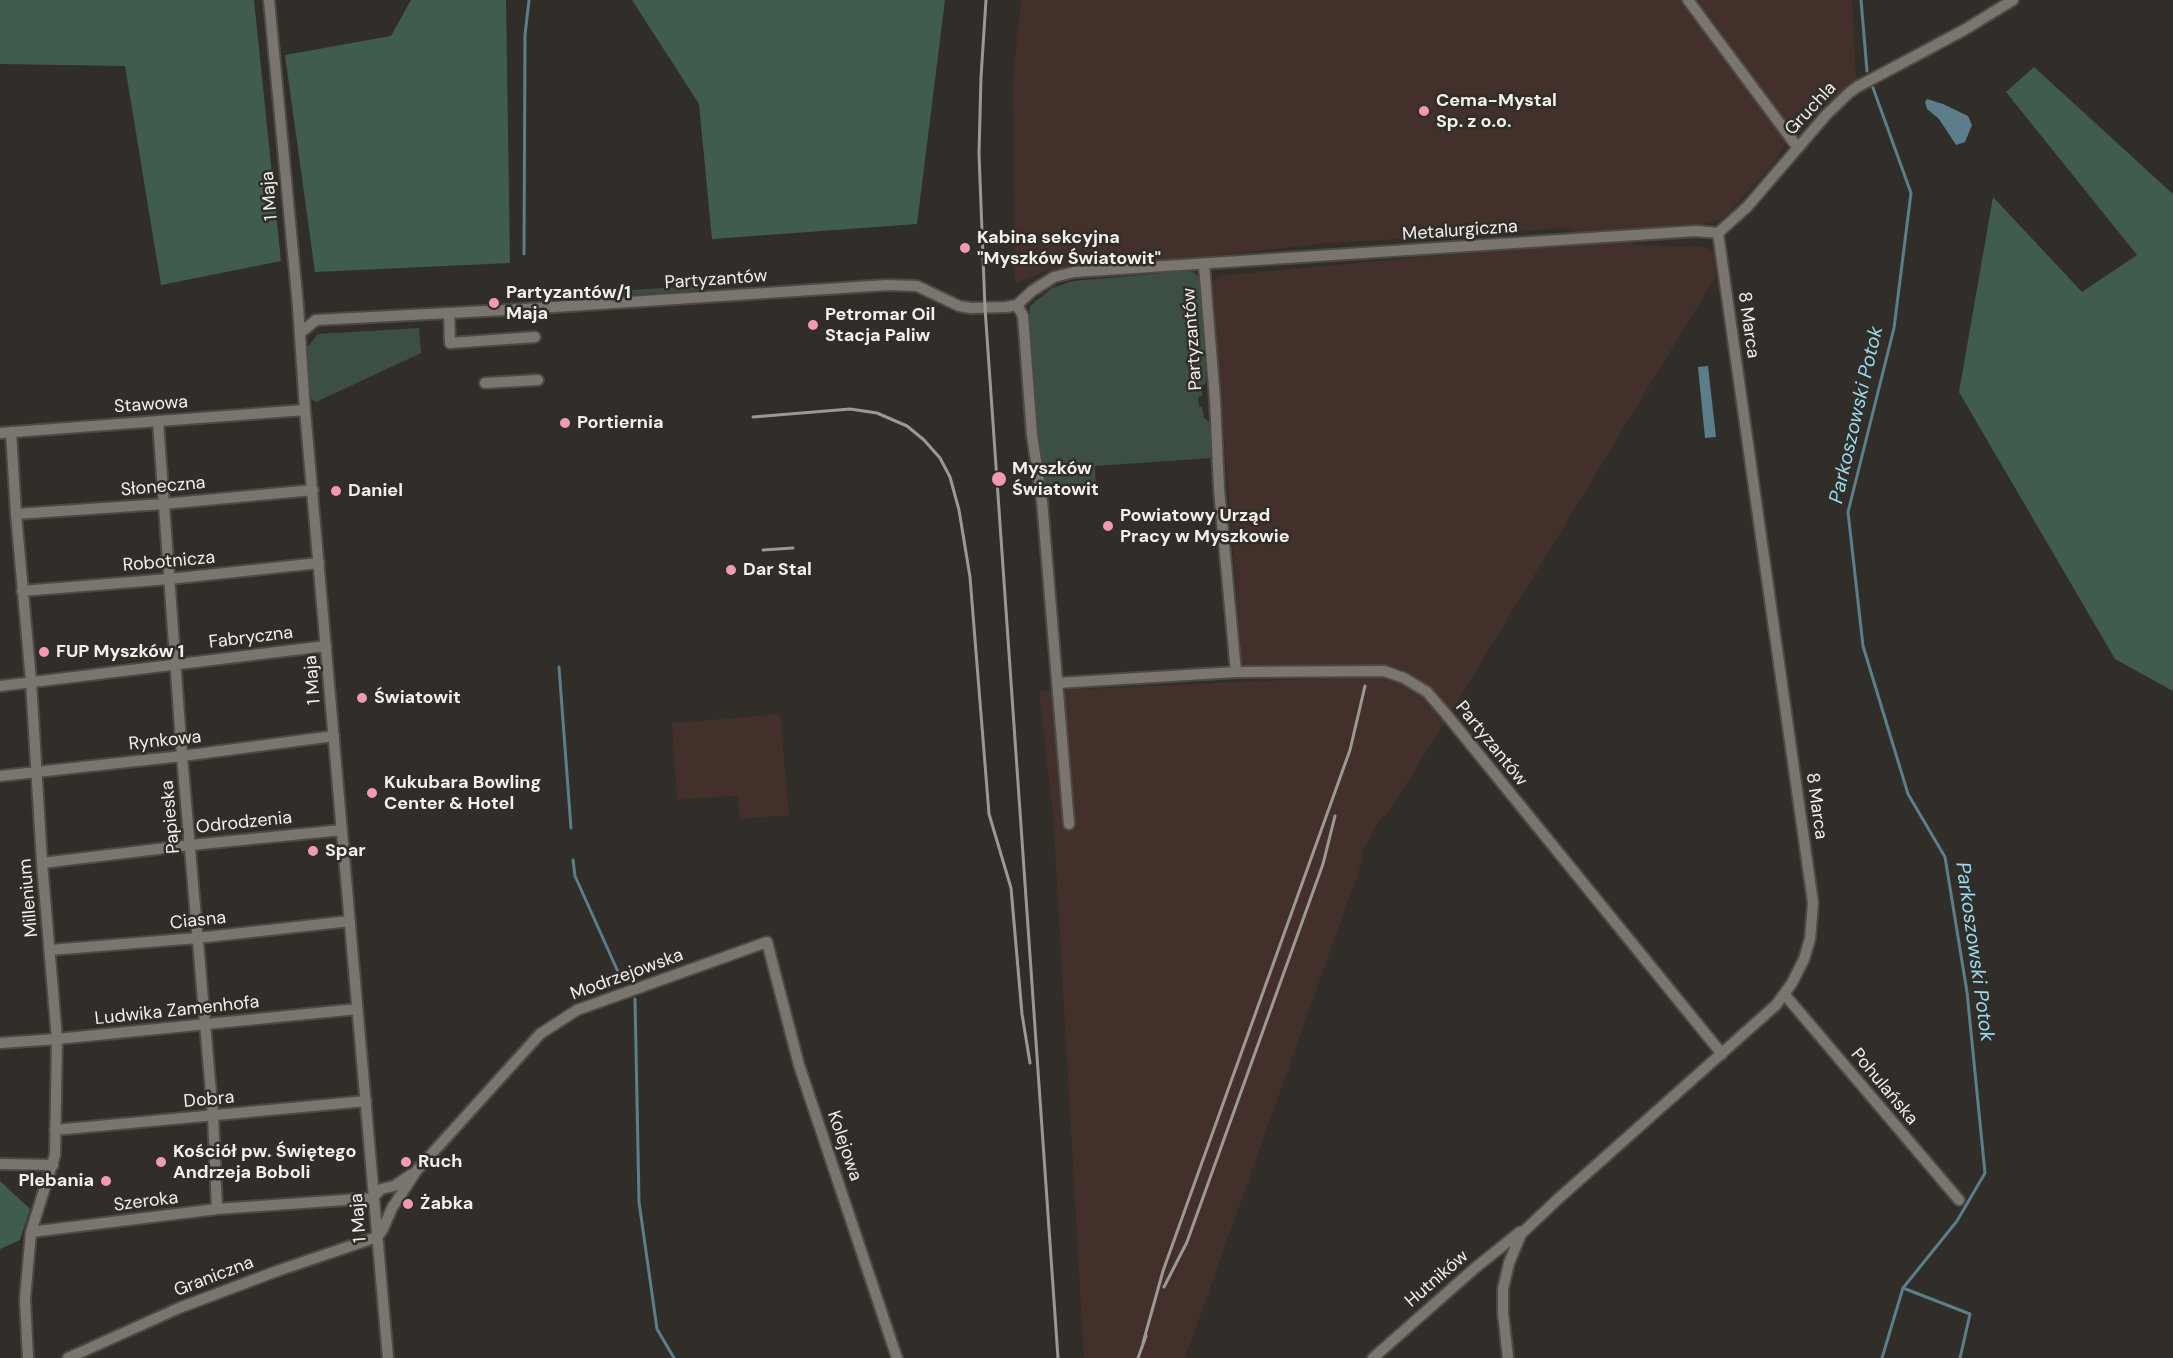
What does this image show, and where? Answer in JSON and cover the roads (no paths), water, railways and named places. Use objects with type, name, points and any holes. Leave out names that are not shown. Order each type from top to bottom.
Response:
[{"type":"street","name":"1 Maja","points":[[269,0],[300,333],[388,1358]]},
{"type":"street","points":[[1688,0],[1798,148]]},
{"type":"street","name":"Gruchla","points":[[1718,233],[1747,207],[1838,103],[1857,87],[1964,30],[2013,0]]},
{"type":"street","name":"Metalurgiczna","points":[[1204,265],[1696,231],[1718,233]]},
{"type":"street","name":"8 Marca","points":[[1508,1358],[1503,1302],[1509,1263],[1515,1244],[1526,1229],[1766,1015],[1785,994],[1798,970],[1807,949],[1812,925],[1813,903],[1718,233]]},
{"type":"street","name":"Partyzantów","points":[[300,333],[316,320],[887,285],[917,286],[939,294],[959,306],[1006,307],[1017,305],[1032,291],[1054,277],[1074,272],[1204,265],[1215,399],[1219,489],[1236,672],[1384,670],[1404,678],[1427,692],[1722,1054]]},
{"type":"street","points":[[1017,305],[1023,316],[1032,435],[1042,501],[1069,824]]},
{"type":"street","points":[[449,313],[450,343],[535,337]]},
{"type":"street","points":[[485,384],[538,380]]},
{"type":"street","name":"Stawowa","points":[[6,433],[305,410]]},
{"type":"street","name":"Papieska","points":[[158,421],[182,756],[213,1116],[218,1209]]},
{"type":"street","name":"Millenium","points":[[6,433],[16,514],[31,681],[42,863],[57,1039],[56,1130],[53,1165],[31,1232],[25,1299],[28,1358]]},
{"type":"street","name":"Słoneczna","points":[[16,514],[163,504],[313,490]]},
{"type":"street","name":"Robotnicza","points":[[22,591],[169,579],[319,563]]},
{"type":"street","name":"Fabryczna","points":[[0,686],[326,646]]},
{"type":"street","points":[[1057,683],[1236,672]]},
{"type":"street","name":"Rynkowa","points":[[0,776],[334,736]]},
{"type":"street","name":"Odrodzenia","points":[[42,863],[342,830]]},
{"type":"street","name":"Ciasna","points":[[50,950],[197,938],[350,921]]},
{"type":"street","name":"Modrzejowska","points":[[377,1237],[417,1170],[540,1034],[558,1020],[577,1010],[767,942]]},
{"type":"street","name":"Kolejowa","points":[[767,942],[799,1065],[897,1358]]},
{"type":"street","name":"Pohulańska","points":[[1785,994],[1959,1200]]},
{"type":"street","name":"Ludwika Zamenhofa","points":[[0,1043],[357,1009]]},
{"type":"street","name":"Dobra","points":[[56,1130],[366,1101]]},
{"type":"street","points":[[0,1164],[53,1165]]},
{"type":"street","name":"Modrzejowska","points":[[373,1198],[381,1189],[394,1186],[417,1170]]},
{"type":"street","points":[[373,1198],[382,1203],[396,1202]]},
{"type":"street","name":"Szeroka","points":[[31,1232],[218,1209],[373,1198]]},
{"type":"street","name":"Hutników","points":[[1373,1358],[1475,1268],[1526,1229]]},
{"type":"street","name":"Graniczna","points":[[68,1358],[179,1308],[377,1237]]},
{"type":"water","points":[[1927,99],[1968,116],[1972,125],[1965,142],[1956,145],[1939,119],[1927,109],[1925,102]]},
{"type":"water","points":[[1708,366],[1716,437],[1705,438],[1698,367]]},
{"type":"waterway","points":[[524,254],[525,35],[529,0]]},
{"type":"waterway","name":"Parkoszowski Potok","points":[[1861,0],[1867,71]]},
{"type":"waterway","name":"Parkoszowski Potok","points":[[1872,85],[1911,193],[1894,328],[1848,512],[1863,646],[1908,794],[1945,857],[1967,992],[1985,1173],[1957,1221],[1903,1288],[1882,1358]]},
{"type":"waterway","points":[[559,667],[571,828]]},
{"type":"waterway","points":[[573,860],[575,876],[619,974]]},
{"type":"waterway","points":[[635,999],[639,1202],[657,1329],[674,1358]]},
{"type":"waterway","name":"Parkoszowski Potok","points":[[1903,1288],[1970,1314],[1960,1358]]},
{"type":"railway","points":[[986,0],[979,154],[985,308],[1058,1358]]},
{"type":"railway","points":[[753,417],[850,409],[877,413],[907,426],[924,440],[940,458],[950,477],[959,510],[970,577],[989,814],[1011,888],[1022,1014],[1030,1063]]},
{"type":"railway","points":[[763,550],[793,548]]},
{"type":"railway","points":[[1143,1343],[1163,1271],[1350,750],[1365,686]]},
{"type":"railway","points":[[1164,1287],[1187,1242],[1323,864],[1335,816]]},
{"type":"railway","points":[[1138,1358],[1146,1336]]},
{"type":"place","name":"Cema-Mystal Sp. z o.o.","points":[[1424,111]]},
{"type":"place","name":"Kabina sekcyjna \"Myszków Światowit\"","points":[[965,248]]},
{"type":"place","name":"Partyzantów/1 Maja","points":[[494,303]]},
{"type":"place","name":"Petromar Oil Stacja Paliw","points":[[813,325]]},
{"type":"place","name":"Portiernia","points":[[565,423]]},
{"type":"place","name":"Myszków Światowit","points":[[999,479]]},
{"type":"place","name":"Daniel","points":[[336,491]]},
{"type":"place","name":"Powiatowy Urząd Pracy w Myszkowie","points":[[1108,526]]},
{"type":"place","name":"Dar Stal","points":[[731,570]]},
{"type":"place","name":"FUP Myszków 1","points":[[44,652]]},
{"type":"place","name":"Światowit","points":[[362,698]]},
{"type":"place","name":"Kukubara Bowling Center & Hotel","points":[[372,793]]},
{"type":"place","name":"Spar","points":[[313,851]]},
{"type":"place","name":"Kościół pw. Świętego Andrzeja Boboli","points":[[161,1162]]},
{"type":"place","name":"Ruch","points":[[406,1162]]},
{"type":"place","name":"Plebania","points":[[106,1181]]},
{"type":"place","name":"Żabka","points":[[408,1204]]}]
